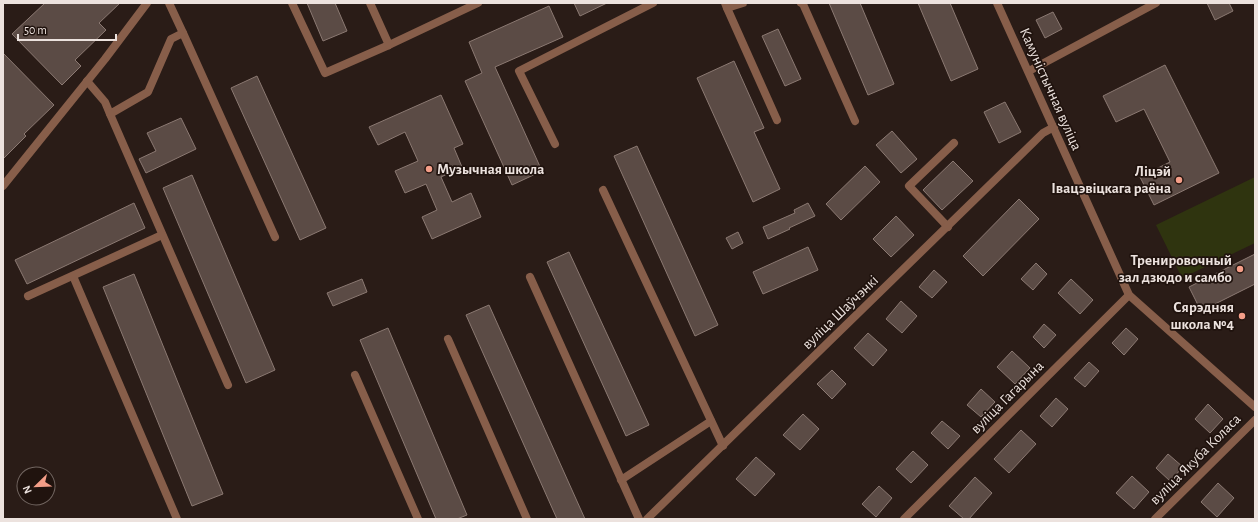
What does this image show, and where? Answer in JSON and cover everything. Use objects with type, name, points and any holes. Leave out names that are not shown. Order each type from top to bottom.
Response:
[{"type":"street","points":[[3,186],[147,3]]},
{"type":"street","points":[[169,3],[275,237]]},
{"type":"street","points":[[292,3],[325,73],[478,3]]},
{"type":"street","points":[[370,3],[389,45]]},
{"type":"street","points":[[555,144],[519,71],[653,3]]},
{"type":"street","points":[[743,3],[726,6],[777,120]]},
{"type":"street","points":[[801,3],[803,4],[855,121]]},
{"type":"street","name":"Камуністычная вуліца","points":[[997,3],[1129,295],[1255,407]]},
{"type":"street","points":[[1028,71],[1156,3]]},
{"type":"street","points":[[110,114],[148,92],[171,39],[183,33]]},
{"type":"street","points":[[87,81],[104,102],[110,114],[228,385]]},
{"type":"street","name":"вуліца Шаўчэнкі","points":[[647,519],[1043,133],[1054,127]]},
{"type":"street","points":[[948,227],[909,186],[954,143]]},
{"type":"street","points":[[603,190],[723,446]]},
{"type":"street","points":[[28,296],[162,235]]},
{"type":"street","points":[[73,276],[177,519]]},
{"type":"street","points":[[530,277],[639,519]]},
{"type":"street","name":"вуліца Гагарына","points":[[904,519],[1129,295]]},
{"type":"street","points":[[448,339],[528,519]]},
{"type":"street","points":[[355,376],[418,519]]},
{"type":"street","name":"вуліца Якуба Коласа","points":[[1155,519],[1255,420]]},
{"type":"street","points":[[621,480],[711,421]]},
{"type":"green space","points":[[1255,177],[1255,243],[1182,278],[1156,225]]},
{"type":"building","points":[[45,3],[120,3],[99,23],[106,30],[75,60],[81,66],[62,85],[12,34]]},
{"type":"building","points":[[307,3],[335,3],[347,31],[323,41]]},
{"type":"building","points":[[574,3],[607,3],[580,16]]},
{"type":"building","points":[[829,3],[860,3],[894,84],[868,95]]},
{"type":"building","points":[[918,3],[950,3],[978,69],[951,81]]},
{"type":"building","points":[[1207,3],[1229,3],[1233,11],[1215,20]]},
{"type":"building","points":[[549,6],[563,37],[495,67],[542,171],[512,185],[465,81],[482,73],[469,42]]},
{"type":"building","points":[[1053,12],[1062,29],[1045,38],[1036,20]]},
{"type":"building","points":[[778,29],[801,79],[785,86],[762,36]]},
{"type":"building","points":[[3,53],[54,105],[24,134],[26,136],[3,159]]},
{"type":"building","points":[[734,61],[764,128],[754,132],[780,189],[753,202],[697,78]]},
{"type":"building","points":[[1165,65],[1219,173],[1154,205],[1140,177],[1170,162],[1144,109],[1116,122],[1103,96]]},
{"type":"building","points":[[257,76],[326,228],[300,240],[231,88]]},
{"type":"building","name":"Музычная школа","points":[[441,95],[463,144],[454,148],[462,167],[441,177],[452,202],[471,193],[481,217],[432,239],[422,217],[437,210],[426,184],[405,193],[395,171],[418,161],[405,132],[378,145],[369,127]]},
{"type":"building","points":[[1005,102],[1021,132],[999,143],[984,112]]},
{"type":"building","points":[[181,118],[196,149],[146,173],[139,159],[156,151],[147,133]]},
{"type":"building","points":[[892,131],[917,159],[901,173],[876,145]]},
{"type":"building","points":[[637,146],[718,325],[695,336],[614,156]]},
{"type":"building","points":[[953,161],[973,181],[942,210],[923,190]]},
{"type":"building","points":[[865,166],[880,182],[841,220],[826,204]]},
{"type":"building","points":[[192,175],[275,370],[246,383],[163,188]]},
{"type":"building","points":[[1019,199],[1039,219],[983,276],[963,256]]},
{"type":"building","points":[[134,203],[145,228],[27,284],[15,260]]},
{"type":"building","points":[[808,203],[815,216],[768,239],[763,227],[795,213],[794,210]]},
{"type":"building","points":[[896,216],[914,235],[891,257],[873,239]]},
{"type":"building","points":[[738,232],[743,243],[732,249],[726,238]]},
{"type":"building","points":[[808,247],[818,270],[763,294],[753,272]]},
{"type":"building","points":[[569,252],[649,425],[626,436],[547,262]]},
{"type":"building","name":"Тренировочный зал дзюдо и самбо","points":[[1255,254],[1255,284],[1201,311],[1189,287]]},
{"type":"building","points":[[1036,263],[1047,274],[1033,290],[1021,279]]},
{"type":"building","points":[[934,270],[947,282],[932,298],[919,287]]},
{"type":"building","points":[[134,274],[223,494],[192,506],[103,287]]},
{"type":"building","points":[[362,279],[367,292],[333,306],[327,293]]},
{"type":"building","points":[[1071,279],[1093,300],[1080,314],[1058,293]]},
{"type":"building","points":[[901,301],[917,316],[902,333],[886,319]]},
{"type":"building","points":[[489,305],[585,519],[557,519],[466,315]]},
{"type":"building","points":[[1044,324],[1056,335],[1044,348],[1033,337]]},
{"type":"building","points":[[388,328],[467,515],[457,519],[436,519],[360,340]]},
{"type":"building","points":[[1126,328],[1138,339],[1124,355],[1112,343]]},
{"type":"building","points":[[868,333],[887,350],[873,366],[854,348]]},
{"type":"building","points":[[1012,351],[1030,368],[1015,384],[997,367]]},
{"type":"building","points":[[1089,362],[1099,371],[1085,387],[1074,378]]},
{"type":"building","points":[[832,370],[846,384],[832,399],[817,384]]},
{"type":"building","points":[[981,389],[995,402],[981,417],[967,405]]},
{"type":"building","points":[[1056,398],[1068,409],[1052,427],[1040,416]]},
{"type":"building","points":[[1208,404],[1223,419],[1210,433],[1195,419]]},
{"type":"building","points":[[803,414],[819,429],[800,450],[783,435]]},
{"type":"building","points":[[942,421],[960,436],[948,449],[931,433]]},
{"type":"building","points":[[1021,430],[1036,444],[1009,473],[994,459]]},
{"type":"building","points":[[913,451],[928,465],[911,483],[896,469]]},
{"type":"building","points":[[1168,454],[1183,467],[1170,481],[1156,468]]},
{"type":"building","points":[[756,457],[775,474],[755,496],[736,479]]},
{"type":"building","points":[[1132,476],[1149,492],[1134,509],[1116,493]]},
{"type":"building","points":[[975,477],[992,493],[969,519],[964,519],[949,506]]},
{"type":"building","points":[[1218,483],[1234,498],[1217,517],[1201,502]]},
{"type":"building","points":[[879,486],[892,498],[876,517],[862,504]]},
{"type":"place","name":"Музычная школа","points":[[429,169]]},
{"type":"place","name":"Ліцэй Івацэвіцкага раёна","points":[[1179,180]]},
{"type":"place","name":"Тренировочный зал дзюдо и самбо","points":[[1240,269]]},
{"type":"place","name":"Сярэдняя школа №4","points":[[1242,316]]}]
